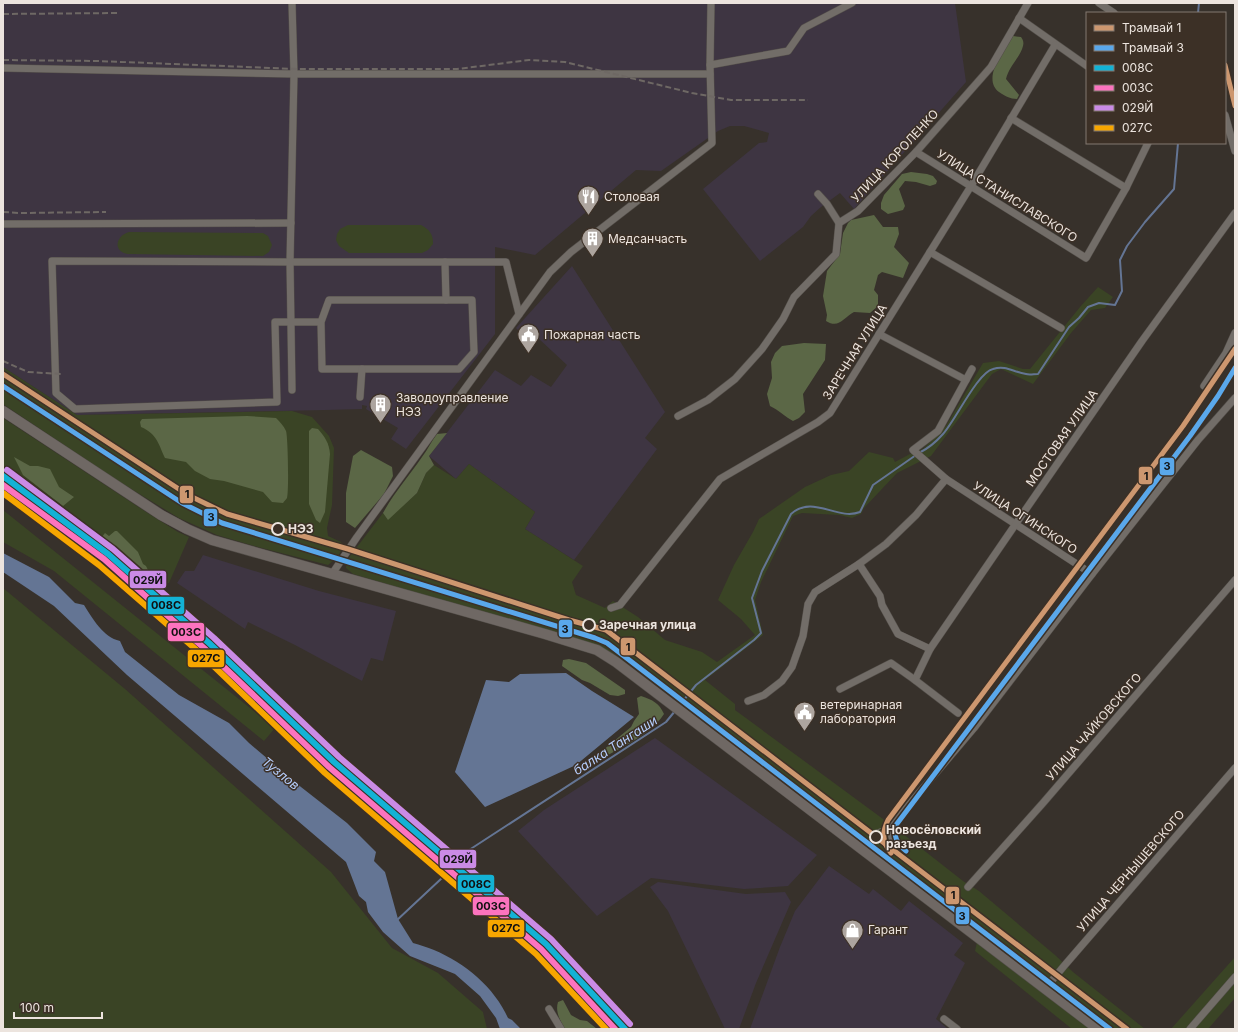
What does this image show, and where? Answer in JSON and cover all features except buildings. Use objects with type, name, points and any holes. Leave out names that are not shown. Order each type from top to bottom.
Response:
[{"type":"main road","points":[[3,410],[161,515],[186,529],[212,540],[597,650],[616,662],[1098,1029]]},
{"type":"street","points":[[292,3],[294,74],[290,262],[292,390]]},
{"type":"street","points":[[332,574],[357,536],[550,272],[571,252],[712,143],[710,3]]},
{"type":"street","points":[[710,65],[788,51],[804,28],[852,3]]},
{"type":"street","name":"УЛИЦА КОРОЛЕНКО","points":[[839,223],[858,211],[916,152],[991,67],[1028,3]]},
{"type":"street","points":[[1099,3],[1112,12]]},
{"type":"street","points":[[1019,18],[1055,45],[1086,65]]},
{"type":"street","name":"ЗАРЕЧНАЯ УЛИЦА","points":[[611,608],[620,605],[720,479],[818,422],[830,413],[971,186],[1055,45]]},
{"type":"street","points":[[3,68],[294,74],[710,74]]},
{"type":"street","points":[[1011,118],[1126,188],[1148,144]]},
{"type":"street","points":[[1226,119],[1235,151]]},
{"type":"street","name":"УЛИЦА СТАНИСЛАВСКОГО","points":[[916,152],[1086,258],[1126,188]]},
{"type":"street","points":[[678,416],[708,400],[735,379],[762,349],[783,319],[794,298],[836,254],[839,223],[827,204],[818,194]]},
{"type":"street","name":"МОСТОВАЯ УЛИЦА","points":[[915,680],[930,649],[1142,341],[1235,213]]},
{"type":"street","points":[[3,224],[291,223]]},
{"type":"street","points":[[930,252],[1061,328]]},
{"type":"street","points":[[321,322],[275,322],[277,402],[76,409],[56,393],[52,260],[506,262],[519,314]]},
{"type":"street","points":[[445,262],[446,300]]},
{"type":"street","points":[[329,300],[446,300],[472,300],[474,352],[459,369],[322,369],[321,322],[329,300]]},
{"type":"street","points":[[1204,386],[1226,353],[1235,333]]},
{"type":"street","points":[[880,334],[966,380]]},
{"type":"street","points":[[360,397],[362,369]]},
{"type":"street","name":"УЛИЦА ОГИНСКОГО","points":[[972,369],[938,430],[913,450],[946,479],[1092,574]]},
{"type":"street","points":[[878,862],[893,850],[894,846],[891,835],[891,827],[896,820],[974,728],[1092,574],[1198,440],[1235,398]]},
{"type":"street","points":[[748,701],[764,695],[782,681],[792,667],[803,636],[808,604],[815,592],[859,564],[886,544],[916,515],[946,479]]},
{"type":"street","points":[[859,564],[880,596],[882,605],[898,634],[930,649]]},
{"type":"street","name":"УЛИЦА ЧАЙКОВСКОГО","points":[[968,887],[1043,803],[1235,580]]},
{"type":"street","points":[[840,689],[890,663],[958,713]]},
{"type":"street","name":"УЛИЦА ЧЕРНЫШЕВСКОГО","points":[[1045,989],[1235,768]]},
{"type":"street","points":[[1190,1029],[1235,977]]},
{"type":"street","points":[[549,1009],[560,1029]]},
{"type":"street","points":[[944,1019],[957,1029]]},
{"type":"shaded area","points":[[3,3],[955,3],[966,82],[854,209],[840,193],[811,216],[803,227],[760,261],[703,189],[759,143],[767,142],[769,133],[744,126],[730,126],[718,131],[661,171],[636,170],[535,255],[495,247],[495,334],[406,449],[391,439],[398,428],[366,409],[367,406],[362,405],[362,409],[77,415],[3,367]]},
{"type":"shaded area","points":[[572,266],[665,412],[645,438],[657,449],[574,560],[525,529],[535,512],[469,464],[456,479],[429,456],[495,370],[521,386],[531,375],[551,387],[567,365],[538,338],[525,337],[516,328]]},
{"type":"shaded area","points":[[203,555],[319,591],[396,611],[383,661],[371,658],[362,681],[248,622],[245,629],[177,583],[185,571],[194,571]]},
{"type":"shaded area","points":[[655,738],[817,855],[788,886],[744,889],[651,878],[597,916],[518,831],[544,810]]},
{"type":"shaded area","points":[[829,866],[869,894],[873,889],[901,911],[909,901],[963,943],[954,955],[965,963],[936,1019],[948,1029],[750,1029],[795,911]]},
{"type":"shaded area","points":[[658,882],[746,894],[785,892],[791,902],[756,983],[739,1029],[725,1029],[668,911],[650,887]]},
{"type":"green space","points":[[1013,36],[1021,37],[1023,40],[1022,50],[1006,79],[1019,95],[1017,99],[1008,97],[999,92],[994,86],[992,79],[996,64]]},
{"type":"green space","points":[[911,172],[933,176],[937,181],[936,184],[930,186],[905,181],[899,189],[905,206],[903,210],[888,214],[881,209],[881,203],[884,195],[902,174]]},
{"type":"green space","points":[[874,215],[883,227],[898,227],[899,234],[894,247],[909,263],[903,278],[882,272],[878,275],[874,290],[878,295],[878,306],[870,313],[854,312],[841,322],[834,324],[830,323],[826,321],[827,315],[823,296],[827,271],[840,254],[843,233],[848,223],[851,220]]},
{"type":"green space","points":[[348,225],[421,225],[430,233],[433,244],[428,250],[422,253],[349,253],[339,246],[336,240],[340,229]]},
{"type":"green space","points":[[129,232],[263,233],[268,236],[272,245],[269,252],[263,256],[128,254],[123,253],[120,250],[118,244],[121,237]]},
{"type":"green space","points":[[1098,287],[1113,297],[1105,308],[1091,310],[1071,333],[1033,384],[1001,369],[992,374],[931,456],[897,473],[864,508],[861,514],[852,518],[839,515],[802,513],[793,516],[761,582],[755,600],[763,635],[705,680],[735,704],[735,710],[898,830],[963,881],[979,891],[1073,972],[1145,1029],[1103,1029],[613,656],[505,619],[353,574],[346,568],[347,560],[383,513],[388,519],[417,493],[426,473],[434,465],[456,479],[469,464],[535,512],[525,529],[583,566],[572,582],[576,595],[605,608],[613,601],[638,617],[665,640],[702,652],[717,662],[755,635],[741,619],[718,600],[734,565],[759,519],[805,487],[831,475],[849,471],[869,452],[893,458],[895,462],[923,449],[946,426],[983,363],[999,361],[1023,369],[1030,369]]},
{"type":"green space","points":[[804,343],[826,344],[825,360],[803,394],[805,412],[793,421],[770,406],[767,394],[772,378],[771,362],[775,353],[782,346]]},
{"type":"green space","points":[[3,367],[77,415],[292,411],[312,417],[329,436],[334,448],[332,505],[327,528],[328,536],[341,542],[343,545],[341,551],[328,565],[217,535],[179,518],[115,479],[3,404]]},
{"type":"green space","points":[[247,416],[276,418],[286,431],[288,486],[287,498],[283,503],[272,502],[263,492],[224,481],[210,479],[195,471],[186,462],[165,458],[159,443],[151,433],[141,427],[140,422],[142,419]]},
{"type":"green space","points":[[3,418],[146,512],[178,532],[189,537],[169,583],[158,586],[3,468]]},
{"type":"green space","points":[[312,428],[318,429],[323,435],[328,443],[330,454],[325,512],[320,523],[316,520],[309,504],[309,431]]},
{"type":"green space","points":[[447,433],[429,456],[434,465],[426,473],[417,493],[388,520],[383,513],[392,498],[437,434]]},
{"type":"green space","points":[[361,450],[392,467],[393,476],[384,494],[355,528],[346,522],[346,493],[353,456]]},
{"type":"green space","points":[[14,457],[30,466],[50,469],[59,487],[74,497],[63,506],[23,475]]},
{"type":"green space","points":[[3,510],[275,728],[264,741],[54,571],[3,542]]},
{"type":"green space","points":[[117,531],[138,552],[143,564],[146,566],[151,576],[138,568],[102,537],[105,533],[109,536]]},
{"type":"green space","points":[[3,588],[125,689],[331,872],[392,948],[438,973],[483,1012],[487,1029],[3,1029]]},
{"type":"green space","points":[[569,659],[586,663],[625,690],[625,694],[618,696],[610,695],[582,680],[562,666],[563,660]]},
{"type":"green space","points":[[641,696],[655,702],[664,714],[650,730],[592,764],[595,757],[631,727],[639,714],[637,698]]},
{"type":"green space","points":[[977,942],[1092,1029],[1072,1029],[975,951]]},
{"type":"green space","points":[[1235,957],[1235,998],[1208,1029],[1171,1029]]},
{"type":"green space","points":[[563,1000],[571,1015],[580,1020],[587,1021],[597,1029],[565,1029],[558,1016],[557,1009],[558,1002]]},
{"type":"water","name":"Тузлов","points":[[3,553],[49,577],[75,603],[84,605],[108,636],[120,641],[125,652],[179,695],[229,723],[249,743],[301,787],[347,823],[376,852],[374,861],[385,872],[398,919],[413,943],[446,955],[467,969],[487,986],[495,996],[508,1018],[521,1029],[500,1029],[496,1018],[480,996],[455,974],[410,956],[383,932],[368,912],[366,902],[359,896],[346,862],[127,675],[54,606],[3,572]]},
{"type":"water","points":[[566,673],[634,717],[576,765],[485,807],[455,772],[486,680],[509,682],[520,674]]},
{"type":"waterway","name":"балка Тангаши","points":[[1198,12],[1199,3]]},
{"type":"waterway","name":"балка Тангаши","points":[[919,453],[938,440],[948,428],[974,387],[987,372],[993,369],[1002,368],[1021,373],[1038,374],[1069,327],[1088,307],[1099,303],[1115,305],[1122,291],[1120,260],[1127,246],[1145,222],[1174,189],[1178,144]]},
{"type":"waterway","name":"балка Тангаши","points":[[679,706],[696,685],[761,633],[752,598],[762,571],[791,514],[799,509],[808,507],[816,507],[851,514],[860,512],[873,485],[916,455]]},
{"type":"waterway","name":"балка Тангаши","points":[[466,852],[666,722],[675,711]]},
{"type":"waterway","points":[[396,921],[442,878]]},
{"type":"tram line","name":"1","points":[[1226,69],[1235,106]]},
{"type":"tram line","name":"1","points":[[891,853],[886,845],[884,837],[888,820],[1183,426],[1235,349]]},
{"type":"tram line","name":"3","points":[[906,851],[896,840],[896,825],[1190,436],[1218,396],[1235,368]]},
{"type":"tram line","name":"1","points":[[3,374],[188,495],[227,514],[348,549],[569,620],[606,630],[1127,1029]]},
{"type":"tram line","name":"3","points":[[3,386],[182,503],[222,523],[595,638],[607,643],[1110,1029]]},
{"type":"tram line","points":[[863,830],[878,830],[890,822]]},
{"type":"railway","points":[[3,14],[117,13]]},
{"type":"railway","points":[[3,60],[98,61],[297,69],[457,69],[529,60],[565,62],[692,93],[731,100],[808,100]]},
{"type":"railway","points":[[3,212],[106,212]]},
{"type":"railway","points":[[3,361],[28,372],[61,374]]},
{"type":"transit line","name":"029Й","points":[[7,470],[113,549],[214,638],[339,757],[551,939],[630,1024]]},
{"type":"transit line","name":"008С","points":[[3,476],[108,554],[209,643],[334,762],[546,944],[625,1029]]},
{"type":"transit line","name":"003С","points":[[3,485],[104,559],[204,648],[329,767],[541,949],[615,1029]]},
{"type":"transit line","name":"027С","points":[[3,493],[99,565],[200,653],[325,773],[536,954],[606,1029]]},
{"type":"place","name":"Столовая","points":[[588,216]]},
{"type":"place","name":"Медсанчасть","points":[[593,258]]},
{"type":"place","name":"Пожарная часть","points":[[528,354]]},
{"type":"place","name":"Заводоуправление НЭЗ","points":[[381,424]]},
{"type":"place","name":"НЭЗ","points":[[278,529]]},
{"type":"place","name":"Заречная улица","points":[[589,625]]},
{"type":"place","name":"ветеринарная лаборатория","points":[[804,732]]},
{"type":"place","name":"Новосёловский разъезд","points":[[876,837]]},
{"type":"place","name":"Гарант","points":[[853,950]]}]
